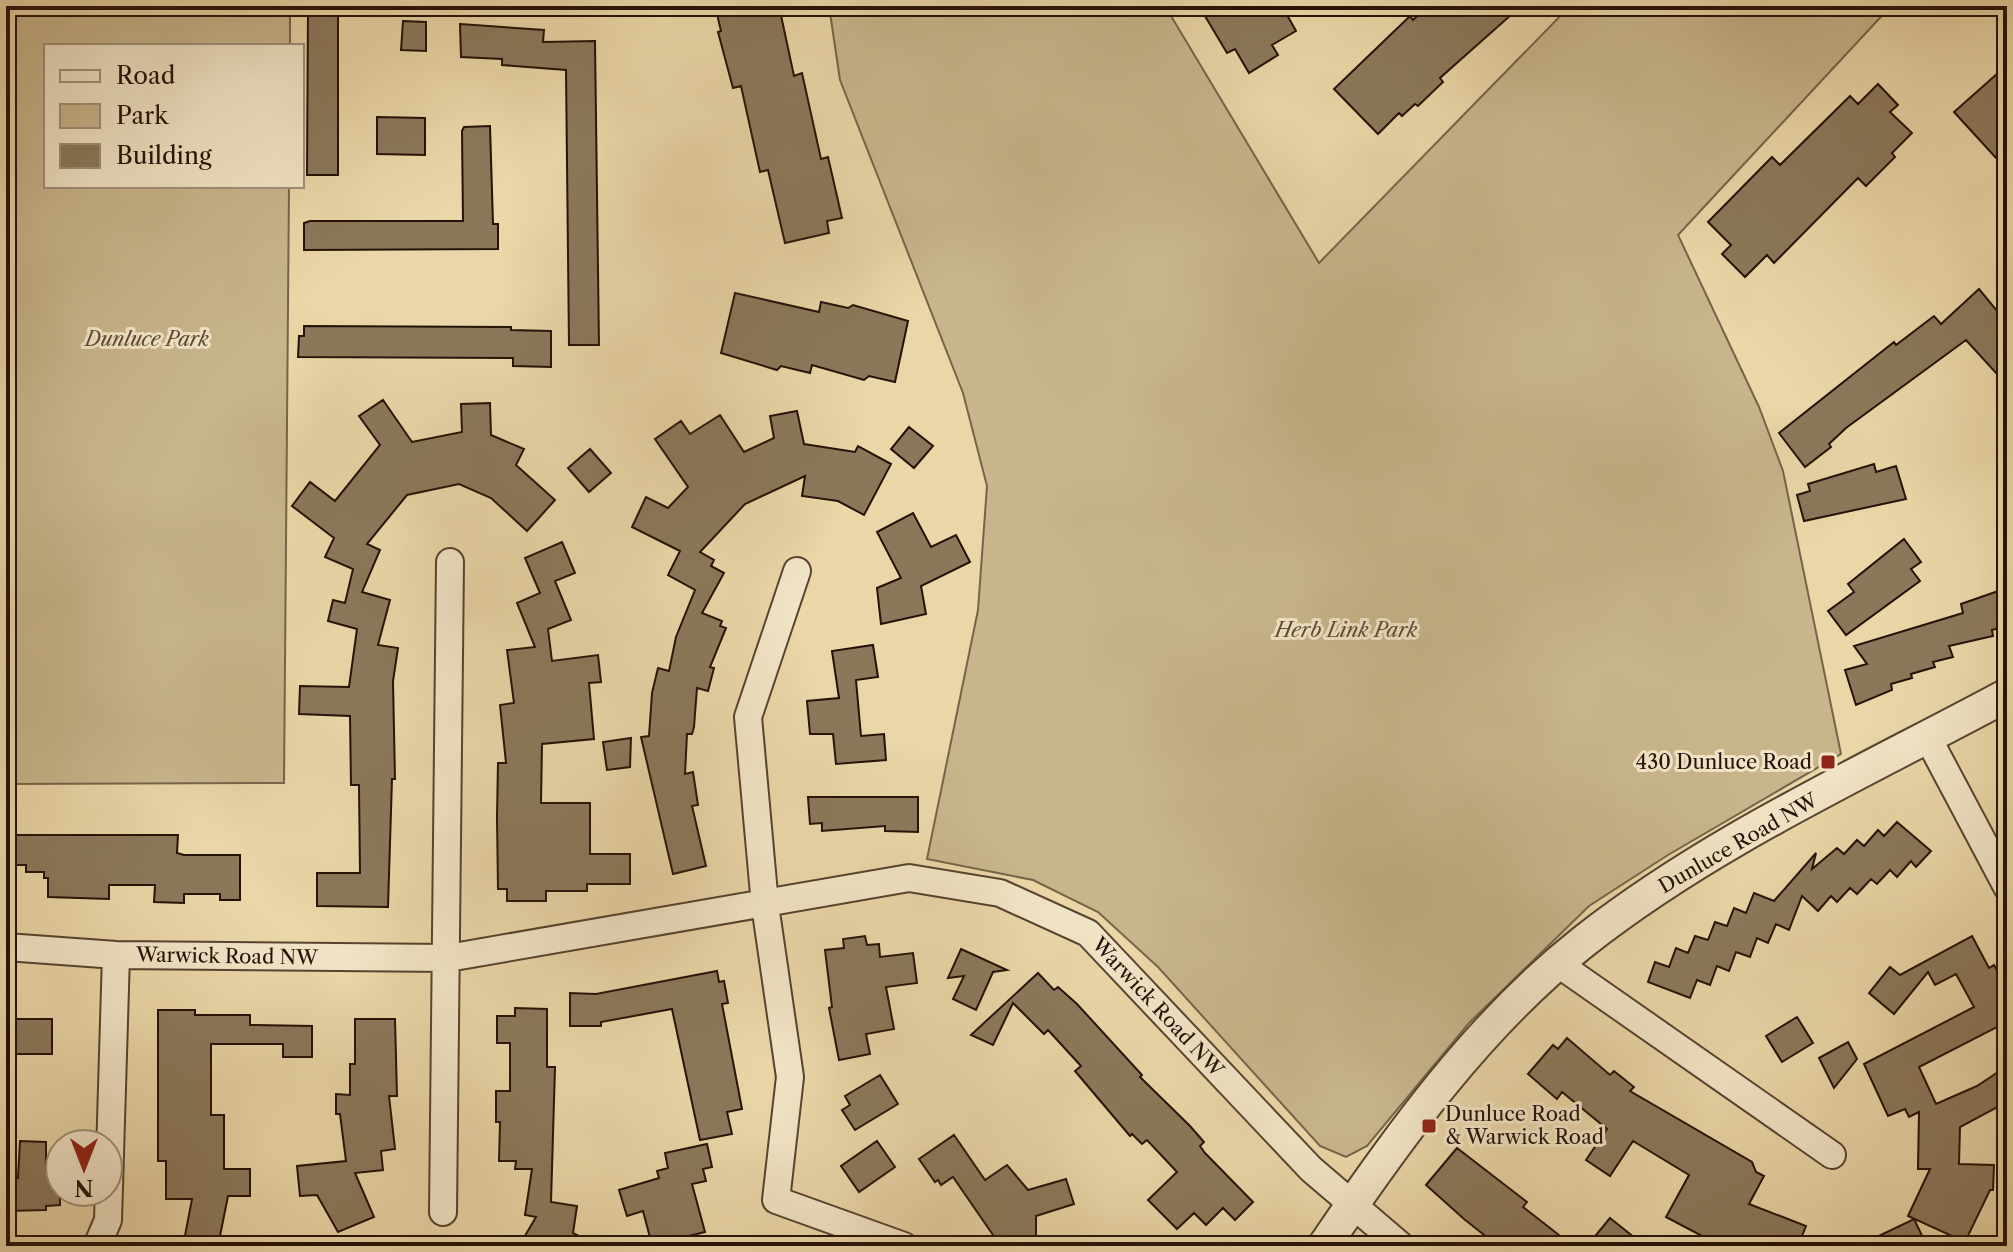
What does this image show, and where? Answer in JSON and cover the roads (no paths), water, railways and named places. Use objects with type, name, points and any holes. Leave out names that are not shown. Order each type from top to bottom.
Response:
[{"type":"street","points":[[443,1212],[450,562]]},
{"type":"street","points":[[797,571],[748,717],[765,905],[790,1077],[776,1200],[904,1246]]},
{"type":"street","name":"Dunluce Road NW","points":[[1324,1246],[1457,1067],[1557,963],[1688,869],[2007,695]]},
{"type":"street","points":[[1928,738],[2007,887]]},
{"type":"street","name":"Warwick Road NW","points":[[6,947],[116,955],[448,958],[909,878],[1000,893],[1088,933],[1311,1169],[1401,1246]]},
{"type":"street","points":[[97,1246],[108,1220],[116,955]]},
{"type":"street","points":[[1557,963],[1832,1155]]},
{"type":"place","name":"430 Dunluce Road","points":[[1828,762]]},
{"type":"place","name":"Dunluce Road & Warwick Road","points":[[1429,1126]]},
{"type":"park label","name":"Dunluce Park","points":[[147,339]]},
{"type":"park label","name":"Herb Link Park","points":[[1346,630]]}]
